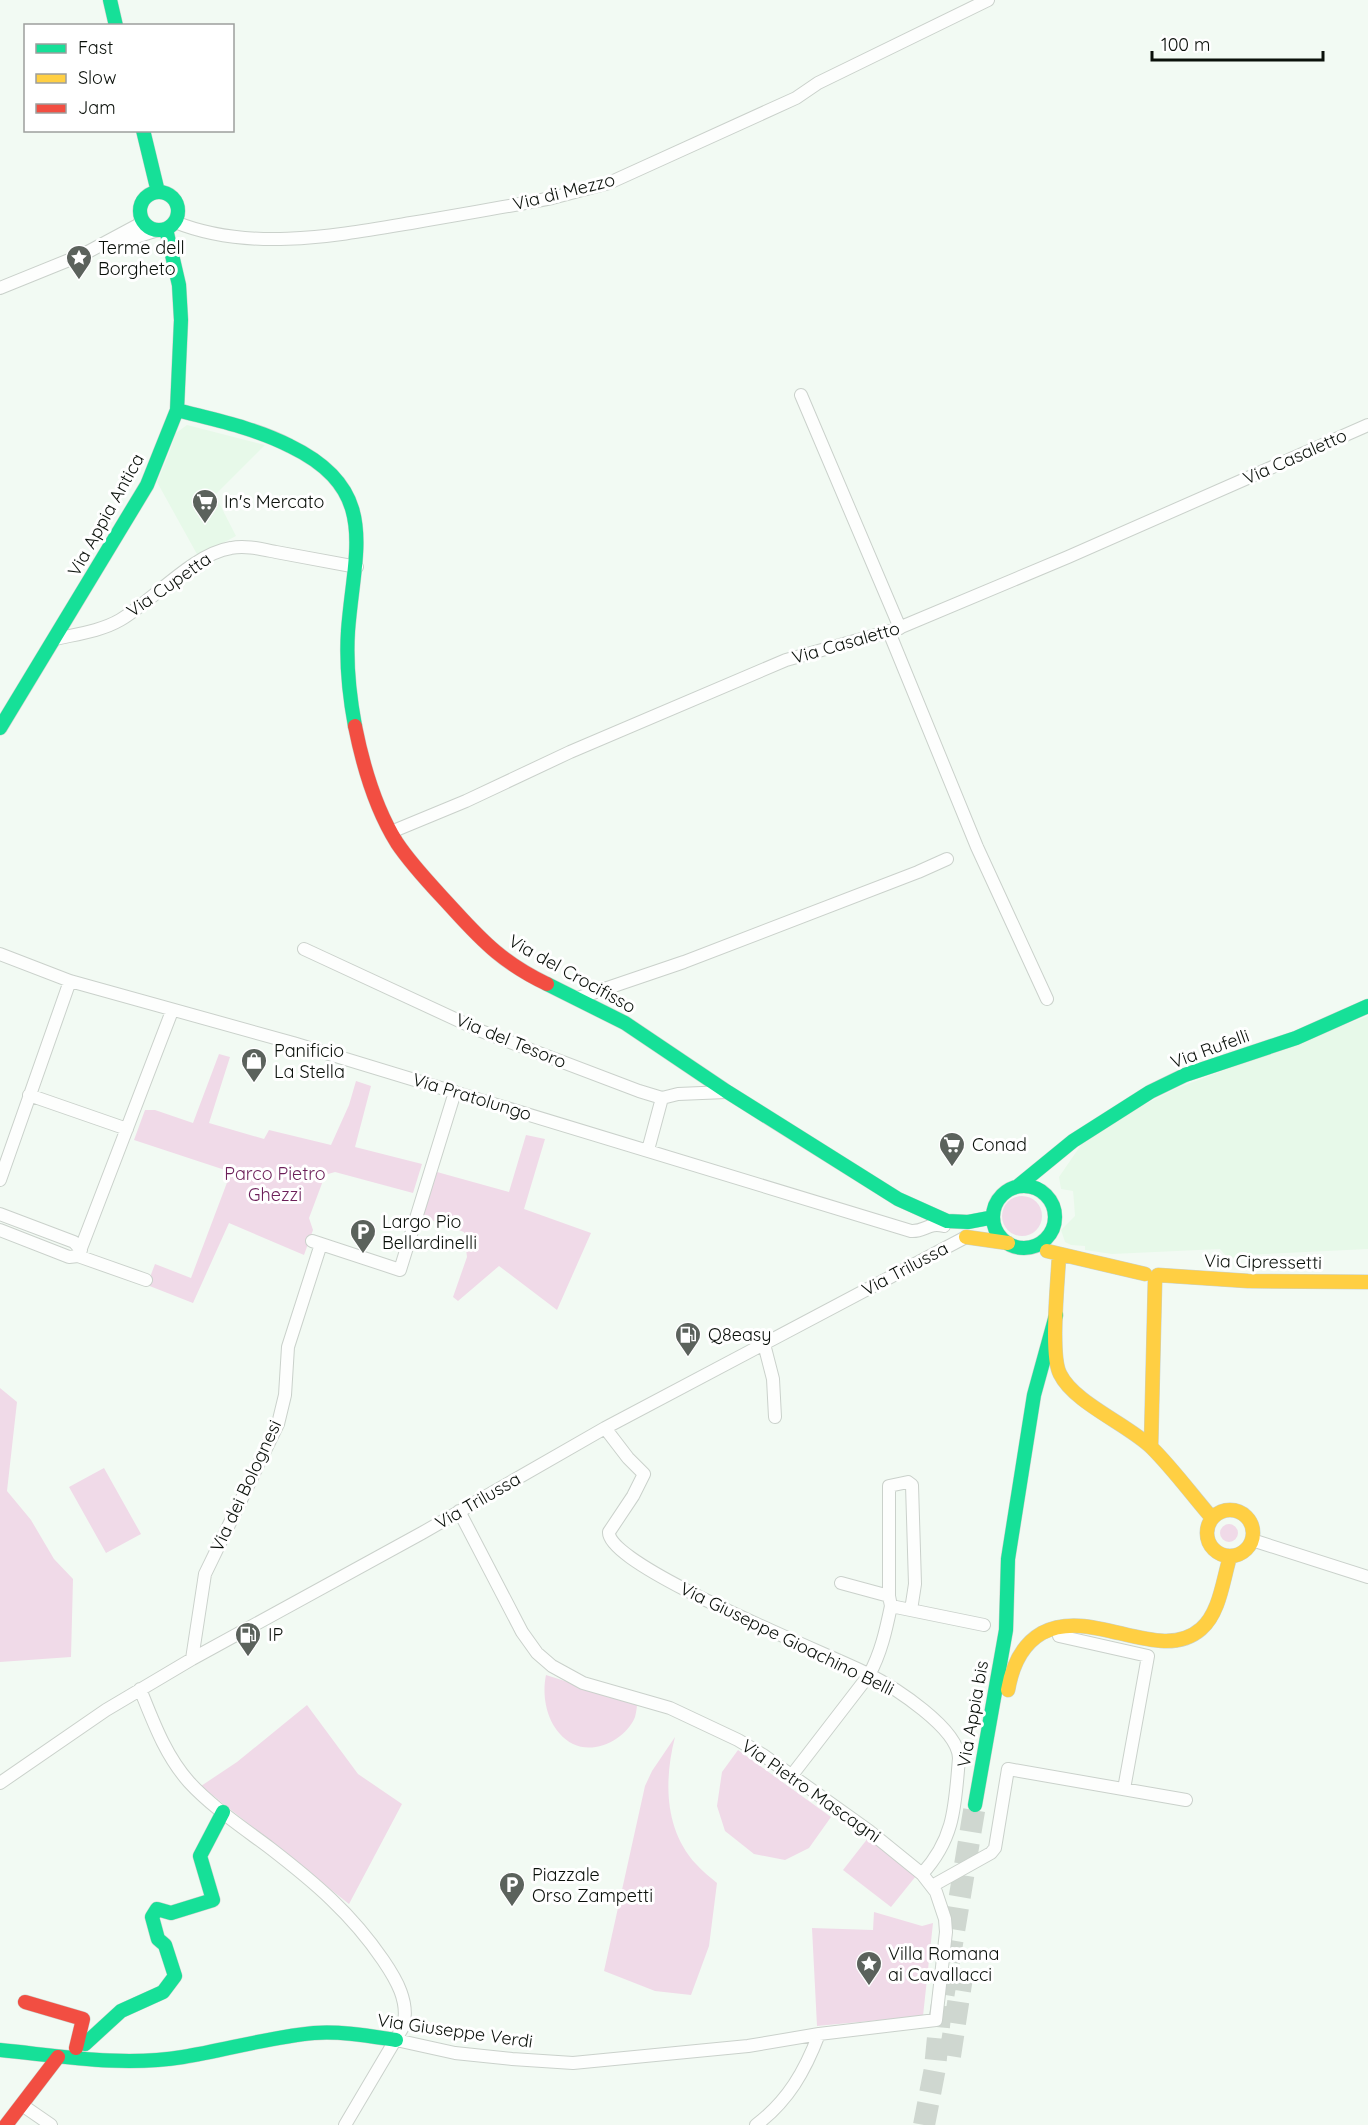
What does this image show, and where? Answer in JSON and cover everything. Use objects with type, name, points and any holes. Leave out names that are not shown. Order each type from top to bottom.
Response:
[{"type":"main road","points":[[110,0],[116,24]]},
{"type":"main road","points":[[144,132],[159,192]]},
{"type":"main road","points":[[165,193],[174,200],[178,211],[166,227],[147,226],[142,219],[141,204],[148,195],[165,193]]},
{"type":"main road","name":"Via Appia Antica","points":[[0,728],[147,485],[177,410],[181,320],[179,285],[166,227]]},
{"type":"main road","name":"Via del Crocifisso","points":[[177,410],[279,441],[305,454],[327,469],[342,486],[352,509],[359,537],[348,626],[351,709],[362,755],[378,804],[407,858],[489,948],[518,968],[624,1022],[846,1169],[940,1222],[964,1224],[991,1213]]},
{"type":"main road","name":"Via Rufelli","points":[[1018,1186],[1073,1141],[1136,1100],[1174,1080],[1296,1038],[1368,1006]]},
{"type":"main road","name":"Via Rufelli","points":[[1047,1196],[1047,1184],[1052,1171],[1073,1141]]},
{"type":"main road","points":[[940,1222],[961,1239],[1008,1244],[1023,1248],[1031,1247],[1044,1240],[1053,1228],[1055,1214],[1053,1206],[1047,1196],[1038,1189],[1018,1186],[1003,1193],[991,1213],[961,1239]]},
{"type":"main road","points":[[991,1213],[995,1228],[1008,1244]]},
{"type":"main road","points":[[1049,1235],[1052,1246],[1059,1255],[1055,1362],[1065,1381],[1090,1404],[1150,1447],[1212,1518]]},
{"type":"main road","name":"Via Cipressetti","points":[[1031,1247],[1153,1277],[1368,1282]]},
{"type":"main road","points":[[1150,1447],[1153,1277]]},
{"type":"main road","name":"Via Appia bis","points":[[1056,1315],[1034,1395],[1011,1531],[1006,1630],[981,1806],[1011,1672],[1022,1651],[1032,1640],[1044,1630],[1057,1625],[1090,1626],[1166,1641],[1183,1639],[1192,1635],[1210,1616],[1230,1557]]},
{"type":"main road","points":[[1226,1510],[1241,1513],[1252,1525],[1252,1540],[1244,1552],[1230,1557],[1217,1553],[1208,1540],[1207,1533],[1212,1518],[1226,1510]]},
{"type":"main road","points":[[79,2050],[121,2012],[164,1992],[175,1976],[165,1945],[158,1939],[152,1917],[157,1909],[171,1913],[213,1900],[200,1857],[222,1812]]},
{"type":"main road","points":[[25,2002],[83,2019],[79,2050]]},
{"type":"main road","name":"Via Giuseppe Verdi","points":[[3,2054],[58,2057],[79,2050],[113,2062],[182,2057],[315,2033],[355,2034],[396,2040]]},
{"type":"main road","points":[[6,2125],[58,2057]]},
{"type":"street","points":[[116,0],[117,24]]},
{"type":"street","name":"Via di Mezzo","points":[[166,227],[292,240],[356,232],[583,191],[632,173],[796,98],[818,83],[988,0]]},
{"type":"street","points":[[84,254],[138,225],[142,219]]},
{"type":"street","points":[[0,288],[84,254],[166,227]]},
{"type":"street","points":[[801,395],[895,630],[977,847],[1047,999]]},
{"type":"street","name":"Via Casaletto","points":[[391,832],[786,660],[895,630],[1068,557],[1368,425]]},
{"type":"street","name":"Via Cupetta","points":[[55,639],[97,629],[121,619],[194,566],[225,549],[246,547],[357,567]]},
{"type":"street","points":[[578,998],[684,962],[907,877],[947,859]]},
{"type":"street","name":"Via del Tesoro","points":[[304,949],[481,1031],[662,1098],[678,1094],[727,1092]]},
{"type":"street","name":"Via Pratolungo","points":[[0,954],[70,981],[293,1043],[911,1231],[919,1231],[940,1222]]},
{"type":"street","points":[[0,1180],[70,981]]},
{"type":"street","points":[[0,1230],[69,1257],[80,1253],[172,1011]]},
{"type":"street","name":"Via dei Bolognesi","points":[[192,1659],[205,1574],[278,1424],[285,1395],[288,1347],[316,1243],[400,1270],[455,1092]]},
{"type":"street","points":[[29,1095],[127,1129]]},
{"type":"street","points":[[648,1150],[662,1098]]},
{"type":"street","points":[[0,1214],[74,1242],[80,1253],[146,1280]]},
{"type":"street","name":"Via Trilussa","points":[[0,1783],[41,1753],[140,1689],[192,1659],[605,1428],[961,1239]]},
{"type":"street","points":[[764,1344],[773,1379],[775,1417]]},
{"type":"street","name":"Via Giuseppe Gioachino Belli","points":[[605,1428],[628,1458],[644,1474],[629,1503],[609,1532],[609,1538],[614,1546],[669,1582],[869,1675],[904,1696],[931,1717],[950,1736],[958,1749],[950,1830],[943,1847],[922,1874]]},
{"type":"street","points":[[792,1776],[869,1675],[876,1661],[884,1640],[890,1601],[890,1486],[908,1482],[912,1485],[915,1584],[910,1610]]},
{"type":"street","name":"Via Pietro Mascagni","points":[[459,1511],[512,1616],[530,1643],[552,1666],[583,1683],[684,1714],[744,1743],[869,1831],[922,1874],[932,1886],[943,1908],[946,1932],[936,2020]]},
{"type":"street","points":[[1252,1540],[1368,1577]]},
{"type":"street","points":[[841,1583],[910,1610],[984,1625]]},
{"type":"street","points":[[1059,1636],[1148,1656],[1124,1789]]},
{"type":"street","points":[[140,1689],[173,1761],[190,1783],[222,1812],[330,1896],[353,1919],[390,1970],[403,1999],[405,2020],[396,2040],[345,2125]]},
{"type":"street","points":[[932,1886],[991,1854],[995,1848],[1008,1769],[1186,1800]]},
{"type":"street","name":"Via Giuseppe Verdi","points":[[396,2040],[455,2053],[512,2060],[573,2063],[748,2046],[819,2034],[936,2020]]},
{"type":"street","points":[[756,2125],[778,2106],[794,2086],[819,2034]]},
{"type":"street","points":[[22,2104],[51,2125]]},
{"type":"shaded area","points":[[187,425],[265,445],[215,495],[236,536],[198,556],[157,482],[176,433]]},
{"type":"shaded area","points":[[1368,1016],[1368,1249],[1244,1255],[1244,1258],[1240,1259],[1226,1256],[1220,1249],[1112,1254],[1085,1250],[1085,1246],[1065,1242],[1061,1230],[1075,1216],[1073,1191],[1061,1189],[1059,1177],[1083,1142],[1106,1124],[1177,1088]]},
{"type":"green space","name":"Parco Pietro Ghezzi","points":[[219,1054],[230,1057],[209,1123],[264,1139],[269,1130],[331,1145],[349,1105],[356,1081],[371,1086],[355,1147],[422,1164],[413,1193],[335,1172],[328,1174],[324,1178],[309,1218],[313,1230],[304,1255],[229,1223],[193,1303],[147,1285],[155,1264],[191,1278],[231,1172],[134,1140],[145,1110],[155,1110],[193,1123]]},
{"type":"green space","points":[[526,1135],[545,1139],[524,1209],[591,1233],[557,1310],[499,1266],[458,1301],[453,1297],[467,1257],[464,1232],[423,1217],[437,1172],[509,1192]]},
{"type":"green space","points":[[1022,1196],[1036,1202],[1042,1216],[1036,1230],[1022,1236],[1008,1230],[1002,1216],[1008,1202]]},
{"type":"green space","points":[[0,1388],[17,1402],[7,1491],[31,1520],[54,1559],[73,1579],[71,1657],[0,1662]]},
{"type":"green space","points":[[104,1468],[141,1534],[106,1553],[69,1487]]},
{"type":"green space","points":[[1225,1524],[1233,1524],[1238,1529],[1236,1540],[1225,1542],[1220,1537],[1220,1529]]},
{"type":"green space","points":[[546,1675],[637,1704],[631,1725],[617,1738],[600,1746],[591,1748],[573,1744],[558,1731],[548,1714],[545,1694]]},
{"type":"green space","points":[[307,1705],[358,1774],[402,1804],[349,1904],[201,1786],[237,1762]]},
{"type":"green space","points":[[675,1737],[668,1787],[672,1820],[685,1850],[698,1867],[717,1883],[709,1946],[691,1995],[655,1991],[604,1971],[645,1786],[652,1771]]},
{"type":"green space","points":[[738,1750],[831,1817],[809,1848],[785,1860],[754,1854],[725,1831],[717,1806],[722,1772]]},
{"type":"green space","points":[[868,1838],[916,1876],[891,1907],[843,1870]]},
{"type":"green space","points":[[874,1912],[922,1926],[933,1923],[923,2016],[817,2026],[812,1928],[873,1930]]},
{"type":"tunnel","points":[[924,2125],[935,2068],[940,2016],[975,1805]]},
{"type":"tunnel","points":[[950,2056],[964,1964]]},
{"type":"traffic: fast","points":[[110,0],[116,24]]},
{"type":"traffic: fast","points":[[143,132],[158,192]]},
{"type":"traffic: fast","points":[[159,192],[166,193],[172,198],[177,204],[178,211],[177,218],[172,224],[166,229],[159,230],[152,229],[146,224],[141,218],[140,211],[141,204],[146,198],[152,193],[159,192]]},
{"type":"traffic: fast","points":[[0,728],[147,485],[177,410],[181,320],[179,285],[166,229]]},
{"type":"traffic: fast","points":[[177,410],[249,429],[290,446],[319,463],[338,482],[350,503],[355,525],[356,548],[347,654],[355,726]]},
{"type":"traffic: fast","points":[[547,984],[625,1023],[726,1091],[898,1199],[947,1221],[968,1222],[989,1218]]},
{"type":"traffic: fast","points":[[1018,1186],[1073,1141],[1150,1092],[1185,1075],[1296,1038],[1368,1006]]},
{"type":"traffic: fast","points":[[1024,1186],[1041,1191],[1046,1195],[1050,1200],[1055,1217],[1050,1234],[1046,1239],[1041,1243],[1024,1248],[1007,1243],[1002,1239],[998,1234],[993,1217],[998,1200],[1002,1195],[1007,1191],[1024,1186]]},
{"type":"traffic: fast","points":[[975,1805],[1006,1630],[1008,1559],[1034,1395],[1056,1315]]},
{"type":"traffic: fast","points":[[85,2044],[121,2011],[163,1992],[175,1976],[165,1945],[158,1939],[152,1917],[157,1909],[171,1913],[213,1900],[200,1856],[223,1812]]},
{"type":"traffic: fast","points":[[0,2050],[92,2060],[137,2061],[183,2057],[281,2037],[314,2033],[345,2033],[396,2040]]},
{"type":"traffic: slow","points":[[966,1237],[1008,1243]]},
{"type":"traffic: slow","points":[[1047,1251],[1145,1274]]},
{"type":"traffic: slow","points":[[1059,1255],[1055,1351],[1060,1374],[1077,1395],[1152,1448],[1212,1518]]},
{"type":"traffic: slow","points":[[1158,1275],[1248,1281],[1368,1282]]},
{"type":"traffic: slow","points":[[1151,1447],[1155,1281]]},
{"type":"traffic: slow","points":[[1230,1510],[1246,1517],[1253,1533],[1246,1549],[1230,1556],[1214,1549],[1207,1533],[1214,1517],[1230,1510]]},
{"type":"traffic: slow","points":[[1008,1690],[1012,1673],[1023,1650],[1042,1633],[1062,1627],[1082,1626],[1166,1641],[1184,1638],[1201,1629],[1217,1605],[1230,1557]]},
{"type":"traffic: jam","points":[[355,726],[376,801],[389,830],[403,852],[486,943],[519,969],[547,984]]},
{"type":"traffic: jam","points":[[25,2002],[83,2019],[76,2048]]},
{"type":"traffic: jam","points":[[6,2125],[58,2057]]},
{"type":"place","name":"Terme dell Borgheto","points":[[79,281]]},
{"type":"place","name":"In's Mercato","points":[[205,525]]},
{"type":"place","name":"Panificio La Stella","points":[[254,1084]]},
{"type":"place","name":"Conad","points":[[952,1168]]},
{"type":"place","name":"Largo Pio Bellardinelli","points":[[363,1255]]},
{"type":"place","name":"Q8easy","points":[[688,1358]]},
{"type":"place","name":"IP","points":[[248,1658]]},
{"type":"place","name":"Piazzale Orso Zampetti","points":[[512,1908]]},
{"type":"place","name":"Villa Romana ai Cavallacci","points":[[869,1987]]}]
